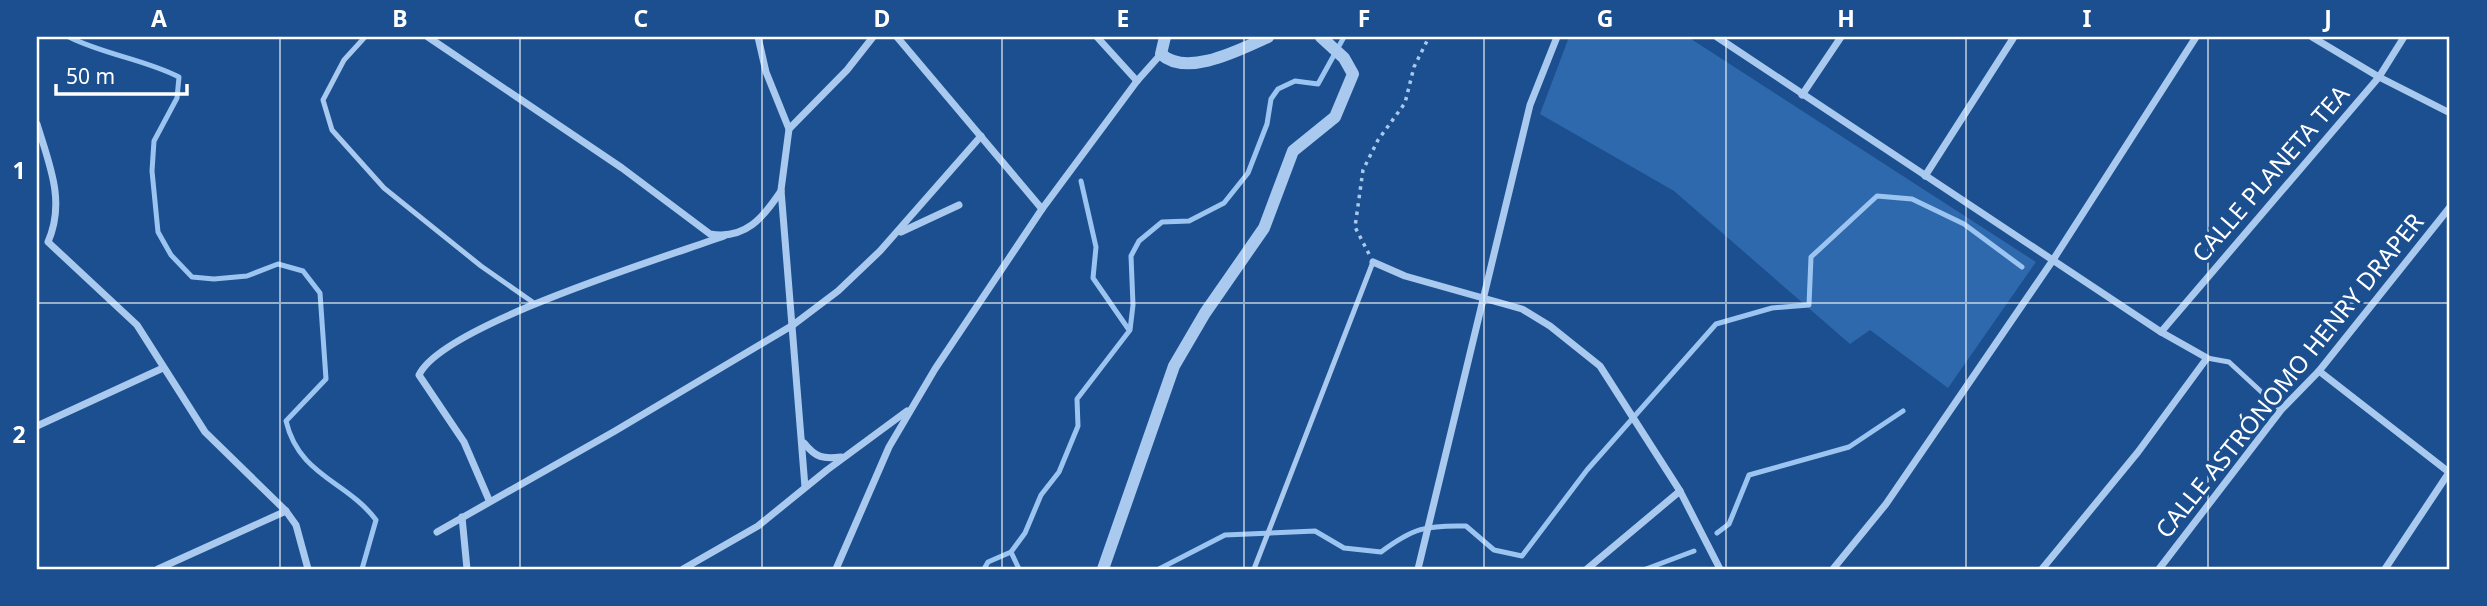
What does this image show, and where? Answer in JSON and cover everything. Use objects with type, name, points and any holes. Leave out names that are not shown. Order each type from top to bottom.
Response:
[{"type":"street","points":[[428,37],[622,168],[710,234],[724,236]]},
{"type":"street","points":[[758,37],[765,72],[789,129],[781,190],[805,487]]},
{"type":"street","points":[[789,129],[847,70],[873,37]]},
{"type":"street","points":[[897,37],[1042,209]]},
{"type":"street","points":[[1097,37],[1137,81]]},
{"type":"street","points":[[836,569],[889,447],[970,313],[1042,209],[1137,81],[1161,54],[1165,37]]},
{"type":"street","points":[[1161,54],[1168,60],[1181,63],[1203,61],[1268,37]]},
{"type":"street","points":[[1103,569],[1174,366],[1205,313],[1264,228],[1293,151],[1335,117],[1353,74],[1344,58],[1321,37]]},
{"type":"street","points":[[1418,569],[1530,104],[1557,37]]},
{"type":"street","points":[[1717,37],[2161,332],[2207,358],[2138,452],[2042,569]]},
{"type":"street","points":[[1802,95],[1841,37]]},
{"type":"street","points":[[1925,176],[2014,37]]},
{"type":"street","points":[[1833,569],[1886,504],[2053,260],[2196,37]]},
{"type":"street","points":[[2312,37],[2450,113]]},
{"type":"street","name":"CALLE PLANETA TEA","points":[[2161,332],[2379,76],[2404,37]]},
{"type":"street","points":[[37,124],[55,181],[57,206],[54,227],[48,242],[37,246]]},
{"type":"street","points":[[436,532],[615,431],[793,325],[838,291],[897,233],[981,136]]},
{"type":"street","points":[[489,500],[464,442],[424,386],[419,375],[424,364],[439,353],[534,303],[724,236],[741,233],[759,221],[781,190]]},
{"type":"street","points":[[897,233],[958,205]]},
{"type":"street","name":"CALLE ASTRÓNOMO HENRY DRAPER","points":[[2159,569],[2281,410],[2319,371],[2450,207]]},
{"type":"street","points":[[48,242],[137,325],[205,432],[286,511],[296,525],[308,569]]},
{"type":"street","points":[[1373,262],[1405,276],[1485,296],[1522,309],[1550,326],[1600,366],[1680,491],[1718,566],[1708,569]]},
{"type":"street","points":[[37,426],[163,368]]},
{"type":"street","points":[[2319,371],[2450,472],[2385,569]]},
{"type":"street","points":[[683,569],[758,526],[913,406]]},
{"type":"street","points":[[803,443],[814,456],[824,459],[845,457]]},
{"type":"street","points":[[1587,569],[1629,531],[1680,491]]},
{"type":"street","points":[[158,569],[286,511]]},
{"type":"street","points":[[462,517],[467,569]]},
{"type":"lane","points":[[365,37],[344,60],[323,100],[332,130],[384,188],[481,267],[534,303]]},
{"type":"lane","points":[[1254,569],[1373,262]]},
{"type":"lane","points":[[2207,358],[2229,362],[2281,410]]},
{"type":"path","points":[[1373,262],[1355,227],[1363,170],[1378,140],[1405,103],[1414,67],[1429,37]]},
{"type":"shaded area","points":[[1569,37],[1688,37],[2036,262],[1948,388],[1870,330],[1850,344],[1674,191],[1540,114]]},
{"type":"waterway","points":[[69,37],[179,77],[177,98],[154,141],[152,171],[158,232],[171,255],[192,277],[214,279],[247,276],[278,264],[303,271],[320,293],[326,379],[286,421],[301,454],[352,496],[376,520],[362,569]]},
{"type":"waterway","points":[[984,569],[988,562],[1011,552],[1025,533],[1041,495],[1059,472],[1078,426],[1077,399],[1130,330],[1133,305],[1131,256],[1139,241],[1162,222],[1189,221],[1224,203],[1248,173],[1267,124],[1271,99],[1278,89],[1295,81],[1318,84],[1344,37]]},
{"type":"waterway","points":[[1081,181],[1096,247],[1093,278],[1129,330]]},
{"type":"waterway","points":[[1159,569],[1225,535],[1315,531],[1344,548],[1381,552],[1411,533],[1440,526],[1466,526],[1494,550],[1522,556],[1587,470],[1716,324],[1772,308],[1809,305],[1811,257],[1877,196],[1912,199],[1964,224],[2022,267]]},
{"type":"waterway","points":[[1717,533],[1729,524],[1749,475],[1849,447],[1903,411]]},
{"type":"waterway","points":[[1646,569],[1694,551]]},
{"type":"waterway","points":[[1011,552],[1019,569]]}]
